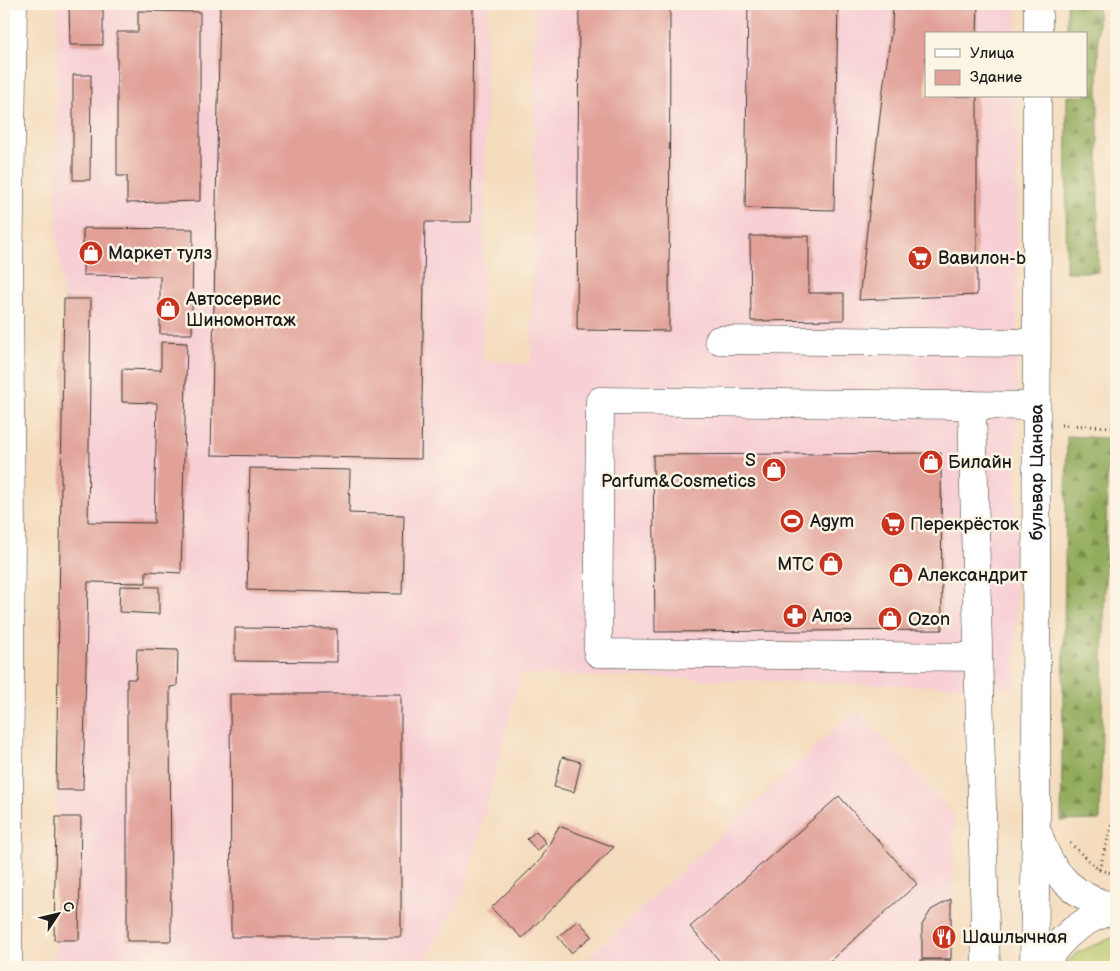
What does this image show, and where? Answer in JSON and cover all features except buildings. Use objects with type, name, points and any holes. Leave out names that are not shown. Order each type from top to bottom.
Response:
[{"type":"street","points":[[8,967],[11,542],[9,280],[13,4]]},
{"type":"street","points":[[1038,4],[1038,32]]},
{"type":"street","name":"бульвар Цанова","points":[[1034,967],[1038,98]]},
{"type":"street","points":[[719,340],[1036,343]]},
{"type":"street","points":[[978,657],[598,653],[600,401],[1036,406]]},
{"type":"street","points":[[972,405],[986,956],[1006,967]]},
{"type":"street","points":[[1036,812],[1041,844],[1055,872],[1078,894],[1100,904],[1116,908]]},
{"type":"street","points":[[1044,967],[1055,949],[1074,930],[1091,918],[1116,908]]},
{"type":"path","points":[[1098,870],[1115,820],[1116,4]]},
{"type":"path","points":[[1064,838],[1098,870],[1116,874]]},
{"type":"shaded area","points":[[57,4],[487,4],[482,360],[531,364],[534,211],[534,4],[1016,4],[1016,32],[925,32],[925,98],[1017,98],[1016,688],[520,674],[465,890],[421,967],[55,967],[64,299],[56,227]]},
{"type":"shaded area","points":[[857,709],[954,815],[953,967],[578,967]]},
{"type":"green space","points":[[1067,4],[1098,4],[1098,272],[1066,272],[1067,98],[1088,98],[1088,32],[1067,32]]},
{"type":"green space","points":[[1067,436],[1108,438],[1100,820],[1061,821]]},
{"type":"green space","points":[[1116,936],[1116,967],[1062,967],[1078,952]]},
{"type":"place","name":"Маркет тулз","points":[[91,253]]},
{"type":"place","name":"Вавилон-b","points":[[920,258]]},
{"type":"place","name":"Автосервис Шиномонтаж","points":[[168,309]]},
{"type":"place","name":"Билайн","points":[[931,462]]},
{"type":"place","name":"S Parfum&Cosmetics","points":[[774,470]]},
{"type":"place","name":"Agym","points":[[792,521]]},
{"type":"place","name":"Перекрёсток","points":[[893,524]]},
{"type":"place","name":"МТС","points":[[831,564]]},
{"type":"place","name":"Александрит","points":[[901,575]]},
{"type":"place","name":"Алоэ","points":[[795,616]]},
{"type":"place","name":"Ozon","points":[[890,619]]},
{"type":"place","name":"Шашлычная","points":[[944,937]]}]
